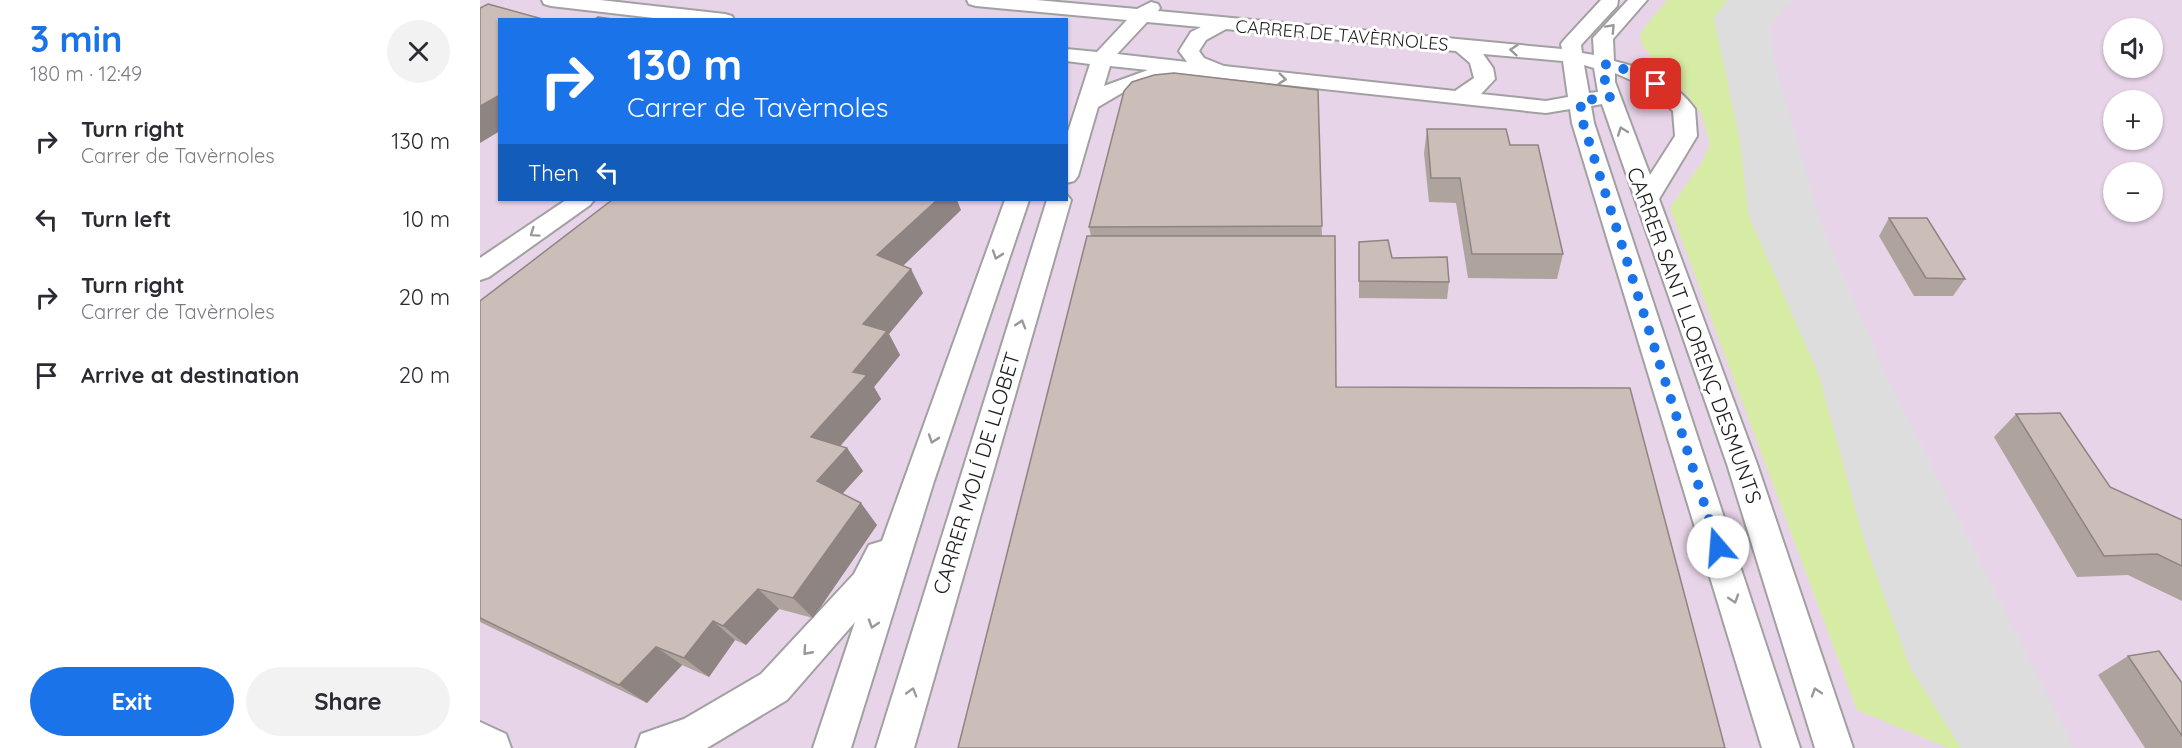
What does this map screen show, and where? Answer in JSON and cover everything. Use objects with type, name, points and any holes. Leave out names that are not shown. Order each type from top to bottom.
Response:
[{"type":"street","points":[[551,0],[708,18]]},
{"type":"street","name":"CARRER DE TAVÈRNOLES","points":[[976,0],[1109,14],[1135,8],[1222,24],[1572,56],[1627,70],[1656,84],[1684,109],[1686,136],[1647,199]]},
{"type":"street","points":[[1068,170],[1102,58],[1135,8],[1164,0]]},
{"type":"street","name":"CARRER DE TAVÈRNOLES","points":[[1190,0],[1195,8],[1222,24]]},
{"type":"street","points":[[1572,56],[1571,45],[1612,0]]},
{"type":"street","name":"CARRER SANT LLORENÇ DESMUNTS","points":[[1638,0],[1603,38],[1605,82],[1742,464],[1834,748]]},
{"type":"street","name":"CARRER DE TAVÈRNOLES","points":[[1001,3],[1021,9],[1023,18]]},
{"type":"street","points":[[1069,58],[1109,14]]},
{"type":"street","name":"CARRER DE TAVÈRNOLES","points":[[1222,24],[1198,36],[1189,51],[1197,63],[1224,73]]},
{"type":"street","name":"CARRER DE TAVÈRNOLES","points":[[1460,97],[1476,88],[1485,79],[1484,69],[1475,56],[1462,46]]},
{"type":"street","name":"CARRER SANT LLORENÇ DESMUNTS","points":[[1572,56],[1582,112],[1781,748]]},
{"type":"street","name":"CARRER DE TAVÈRNOLES","points":[[1069,58],[1102,58],[1582,112]]},
{"type":"street","name":"CARRER DE TAVÈRNOLES","points":[[1089,104],[1120,86],[1177,68]]},
{"type":"street","points":[[1582,112],[1610,97]]},
{"type":"street","points":[[480,271],[581,201]]},
{"type":"street","points":[[832,748],[918,481],[1017,201]]},
{"type":"street","name":"CARRER MOLÍ DE LLOBET","points":[[895,748],[1059,201]]},
{"type":"street","points":[[655,748],[693,735],[774,687],[866,585],[918,481]]},
{"type":"street","points":[[480,741],[492,748]]},
{"type":"shaded area","points":[[480,0],[2182,0],[2182,748],[480,748]]},
{"type":"shaded area","points":[[1727,0],[1793,0],[1770,26],[1775,65],[1822,227],[1886,374],[2074,748],[1961,748],[1910,667],[1864,540],[1819,375],[1749,216],[1740,141],[1714,17]]},
{"type":"green space","points":[[1667,0],[1727,0],[1714,17],[1740,141],[1749,216],[1819,375],[1864,540],[1910,667],[1961,748],[1948,748],[1857,710],[1670,208],[1702,162],[1710,144],[1701,113],[1679,85],[1659,69],[1642,44],[1640,36],[1644,28]]},
{"type":"building","points":[[488,4],[539,18],[498,18],[498,96],[480,106],[480,8]]},
{"type":"building","points":[[1174,73],[1318,90],[1322,226],[1089,227],[1124,91],[1132,82],[1154,75]]},
{"type":"building","points":[[1427,129],[1506,129],[1510,145],[1538,145],[1563,254],[1472,254],[1460,178],[1431,178]]},
{"type":"building","points":[[611,201],[936,201],[877,255],[911,269],[863,324],[887,331],[853,372],[867,375],[811,437],[847,448],[817,481],[861,503],[793,598],[758,589],[723,626],[713,621],[684,658],[656,647],[619,685],[480,618],[480,301]]},
{"type":"building","points":[[1889,218],[1927,218],[1965,279],[1926,278]]},
{"type":"building","points":[[1087,236],[1335,236],[1336,387],[1630,388],[1725,748],[958,748]]},
{"type":"building","points":[[1388,240],[1392,258],[1447,257],[1449,282],[1359,281],[1359,242]]},
{"type":"building","points":[[2060,413],[2110,487],[2182,520],[2182,566],[2157,554],[2104,556],[2016,414]]},
{"type":"building","points":[[2159,651],[2182,683],[2182,736],[2128,656]]},
{"type":"route","points":[[1656,84],[1627,70],[1604,64],[1605,82],[1610,97],[1580,101],[1583,123],[1718,547]]}]
